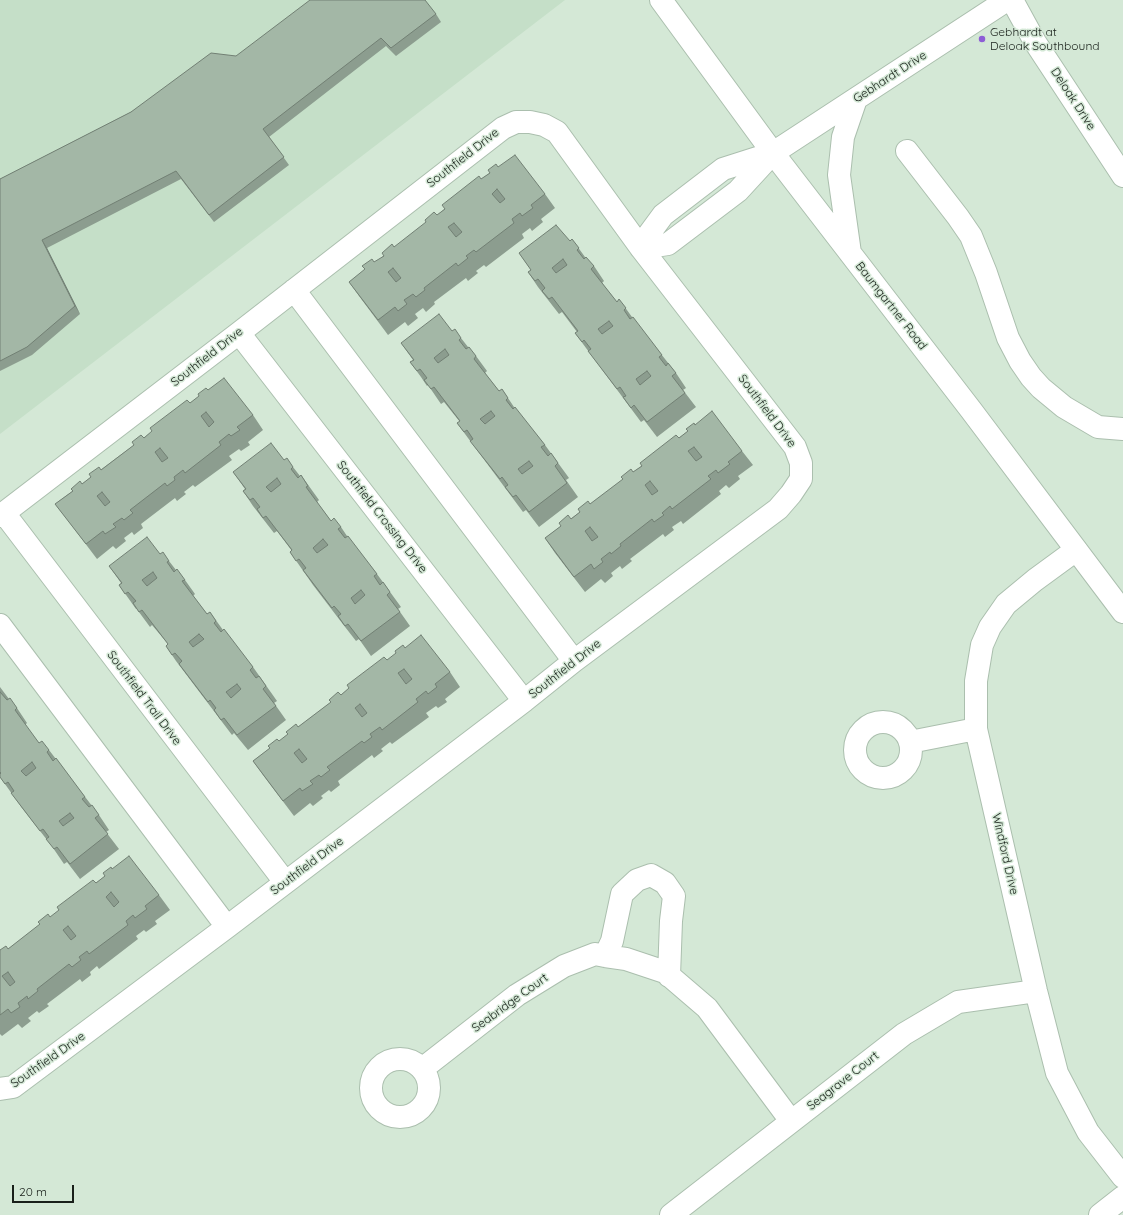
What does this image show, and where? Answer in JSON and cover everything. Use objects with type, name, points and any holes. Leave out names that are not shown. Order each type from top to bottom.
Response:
[{"type":"street","name":"Baumgartner Road","points":[[661,0],[773,153],[971,410],[1123,612]]},
{"type":"street","name":"Gebhardt Drive","points":[[773,153],[1006,0]]},
{"type":"street","name":"Deloak Drive","points":[[1012,0],[1035,42],[1123,176]]},
{"type":"street","points":[[850,254],[839,175],[843,137],[856,99]]},
{"type":"street","name":"Southfield Drive","points":[[0,1089],[13,1088],[524,701],[574,661],[778,509],[801,479],[801,463],[796,447],[640,248],[557,132],[544,125],[530,122],[516,122],[502,128],[2,515]]},
{"type":"street","points":[[907,151],[958,216],[971,236],[986,273],[1008,338],[1020,362],[1031,377],[1041,388],[1064,407],[1098,427],[1123,429]]},
{"type":"street","points":[[640,248],[663,215],[723,169],[773,153]]},
{"type":"street","points":[[294,290],[574,661]]},
{"type":"street","name":"Southfield Crossing Drive","points":[[239,333],[524,701]]},
{"type":"street","name":"Southfield Trail Drive","points":[[2,515],[285,882]]},
{"type":"street","name":"Windford Drive","points":[[1076,550],[1035,580],[1006,604],[990,627],[982,645],[976,681],[976,729],[1056,1073],[1088,1132],[1123,1177]]},
{"type":"street","points":[[0,625],[228,926]]},
{"type":"street","points":[[910,742],[976,729]]},
{"type":"street","points":[[605,956],[612,941],[622,894],[637,880],[651,876],[665,883],[674,896],[671,921],[670,976]]},
{"type":"street","name":"Seabridge Court","points":[[422,1069],[517,995],[564,966],[595,954],[626,959],[665,972],[670,976],[707,1008],[791,1121]]},
{"type":"street","name":"Seagrave Court","points":[[671,1215],[904,1034],[958,1002],[1036,991]]},
{"type":"street","points":[[1100,1215],[1123,1197]]},
{"type":"shaded area","points":[[0,0],[565,0],[0,434]]},
{"type":"building","points":[[310,0],[425,0],[436,14],[391,48],[381,38],[263,129],[284,157],[209,215],[176,171],[42,240],[75,306],[27,347],[0,361],[0,179],[131,112],[211,53],[236,56]]},
{"type":"building","points":[[515,155],[545,194],[531,205],[533,208],[522,216],[520,213],[512,219],[514,223],[476,252],[474,250],[466,256],[468,258],[458,266],[456,263],[424,288],[425,290],[416,297],[413,294],[404,300],[407,304],[398,311],[395,307],[378,320],[349,282],[365,269],[362,266],[372,259],[374,262],[384,256],[382,253],[392,244],[394,247],[426,222],[425,220],[434,212],[437,215],[445,209],[442,205],[479,176],[481,179],[490,173],[488,170],[496,164],[498,167]],"holes":[[[497,189],[505,199],[500,203],[492,194]],[[454,223],[462,232],[456,237],[448,227]],[[393,268],[401,278],[396,282],[388,272]]]},
{"type":"building","points":[[556,225],[570,241],[572,239],[579,248],[577,250],[584,259],[586,257],[594,266],[591,269],[617,302],[619,299],[626,308],[624,310],[630,319],[633,317],[662,355],[659,357],[666,366],[668,363],[676,373],[672,376],[685,393],[647,422],[634,405],[631,408],[623,397],[626,396],[620,387],[617,389],[588,351],[591,349],[584,340],[582,342],[575,333],[578,331],[552,297],[549,299],[542,291],[545,288],[538,279],[535,281],[528,272],[531,270],[519,253]],"holes":[[[563,259],[567,265],[556,273],[552,268]],[[609,321],[613,326],[602,334],[598,329]],[[647,371],[651,376],[640,385],[636,379]]]},
{"type":"building","points":[[439,314],[452,331],[455,329],[461,338],[459,340],[466,349],[469,347],[476,356],[474,359],[499,391],[502,389],[508,398],[506,400],[513,409],[515,407],[545,445],[541,447],[548,456],[551,453],[558,463],[555,466],[567,483],[529,512],[516,495],[513,497],[505,487],[508,485],[502,477],[500,479],[470,441],[473,439],[467,430],[464,432],[457,423],[460,421],[434,387],[431,389],[424,380],[427,378],[420,369],[417,371],[410,362],[414,360],[401,343]],"holes":[[[445,349],[449,355],[438,363],[434,358]],[[491,411],[495,416],[485,424],[480,419]],[[529,461],[533,466],[522,474],[518,469]]]},
{"type":"building","points":[[224,378],[253,415],[237,427],[240,430],[231,436],[229,434],[219,442],[221,445],[185,473],[183,470],[174,477],[175,480],[167,486],[165,483],[130,510],[133,513],[124,520],[122,518],[113,524],[116,527],[105,534],[103,531],[86,544],[55,504],[73,491],[71,489],[80,481],[82,484],[91,477],[89,474],[99,467],[101,470],[134,445],[132,442],[141,435],[144,438],[152,431],[150,428],[187,400],[190,403],[206,388],[208,390]],"holes":[[[206,412],[214,422],[209,427],[201,416]],[[160,448],[168,458],[162,462],[155,452]],[[102,492],[110,502],[105,506],[97,496]]]},
{"type":"building","points":[[712,411],[742,451],[728,462],[730,464],[718,473],[716,470],[708,476],[711,479],[672,509],[670,506],[662,513],[664,515],[654,522],[652,519],[620,544],[621,546],[611,554],[610,552],[601,559],[603,562],[594,569],[591,564],[574,577],[545,538],[561,526],[559,523],[568,515],[571,519],[580,512],[578,509],[588,501],[590,504],[623,479],[621,477],[631,469],[633,472],[642,466],[640,463],[676,435],[679,438],[688,431],[686,429],[694,423],[695,425]],"holes":[[[694,447],[702,457],[696,461],[688,451]],[[650,481],[658,491],[652,495],[645,485]],[[590,527],[598,537],[592,541],[585,531]]]},
{"type":"building","points":[[271,443],[284,460],[287,458],[293,467],[291,469],[298,478],[301,475],[308,486],[306,487],[331,521],[334,518],[341,527],[338,529],[345,538],[348,536],[377,574],[374,576],[380,585],[383,582],[390,592],[387,595],[400,612],[361,641],[348,624],[345,626],[338,616],[341,614],[334,606],[332,608],[303,570],[306,568],[299,559],[296,561],[290,552],[292,550],[266,516],[263,518],[257,509],[260,507],[253,498],[250,500],[243,491],[246,489],[233,472]],"holes":[[[277,478],[281,484],[271,492],[266,487]],[[323,539],[328,545],[317,553],[313,548]],[[361,590],[365,595],[355,604],[351,598]]]},
{"type":"building","points":[[147,537],[160,554],[163,552],[169,561],[167,562],[174,572],[177,569],[185,580],[182,581],[207,614],[210,612],[216,621],[214,623],[221,632],[224,629],[253,667],[250,670],[256,678],[259,676],[266,686],[263,689],[276,706],[237,735],[224,718],[221,720],[214,710],[216,708],[210,700],[208,702],[179,664],[182,661],[175,653],[172,655],[166,646],[168,644],[142,610],[139,612],[133,603],[136,601],[128,592],[125,594],[119,585],[122,583],[109,566]],"holes":[[[153,572],[157,578],[147,586],[142,580]],[[199,634],[204,639],[193,647],[189,642]],[[237,684],[241,689],[231,698],[226,692]]]},
{"type":"building","points":[[421,635],[450,672],[435,684],[437,687],[428,694],[426,691],[416,699],[418,702],[382,730],[380,727],[370,734],[372,737],[364,743],[362,741],[327,767],[330,770],[321,777],[319,775],[310,781],[313,784],[302,791],[300,788],[283,801],[253,761],[270,748],[268,746],[277,739],[279,741],[288,734],[286,732],[296,724],[298,727],[331,702],[329,700],[338,692],[341,695],[349,688],[347,685],[384,657],[387,660],[403,645],[405,648]],"holes":[[[404,669],[412,679],[406,684],[398,673]],[[360,704],[367,713],[362,717],[355,708]],[[299,749],[307,759],[302,763],[294,753]]]},
{"type":"building","points":[[0,692],[7,700],[10,698],[17,708],[15,710],[39,743],[42,741],[49,750],[47,752],[53,761],[56,758],[85,797],[82,799],[89,807],[92,805],[99,815],[95,818],[108,834],[70,864],[57,847],[54,849],[46,839],[49,837],[43,829],[40,831],[11,793],[14,791],[8,782],[5,784],[0,777]],"holes":[[[32,762],[36,768],[26,776],[21,771]],[[70,813],[74,818],[63,826],[59,821]]]},
{"type":"building","points":[[129,856],[159,895],[145,906],[147,909],[135,918],[133,915],[126,921],[128,925],[89,954],[87,951],[79,957],[81,960],[72,967],[69,964],[37,989],[38,991],[28,999],[27,996],[18,1003],[20,1007],[11,1013],[8,1009],[0,1015],[0,950],[6,946],[8,949],[40,924],[38,922],[48,914],[50,917],[59,910],[57,907],[93,880],[96,883],[105,876],[103,873],[111,867],[112,869]],"holes":[[[111,892],[119,902],[114,907],[106,897]],[[68,926],[76,936],[71,940],[63,930]],[[8,972],[15,982],[10,986],[2,976]]]},
{"type":"place","name":"Gebhardt at Deloak Southbound","points":[[982,39]]}]
